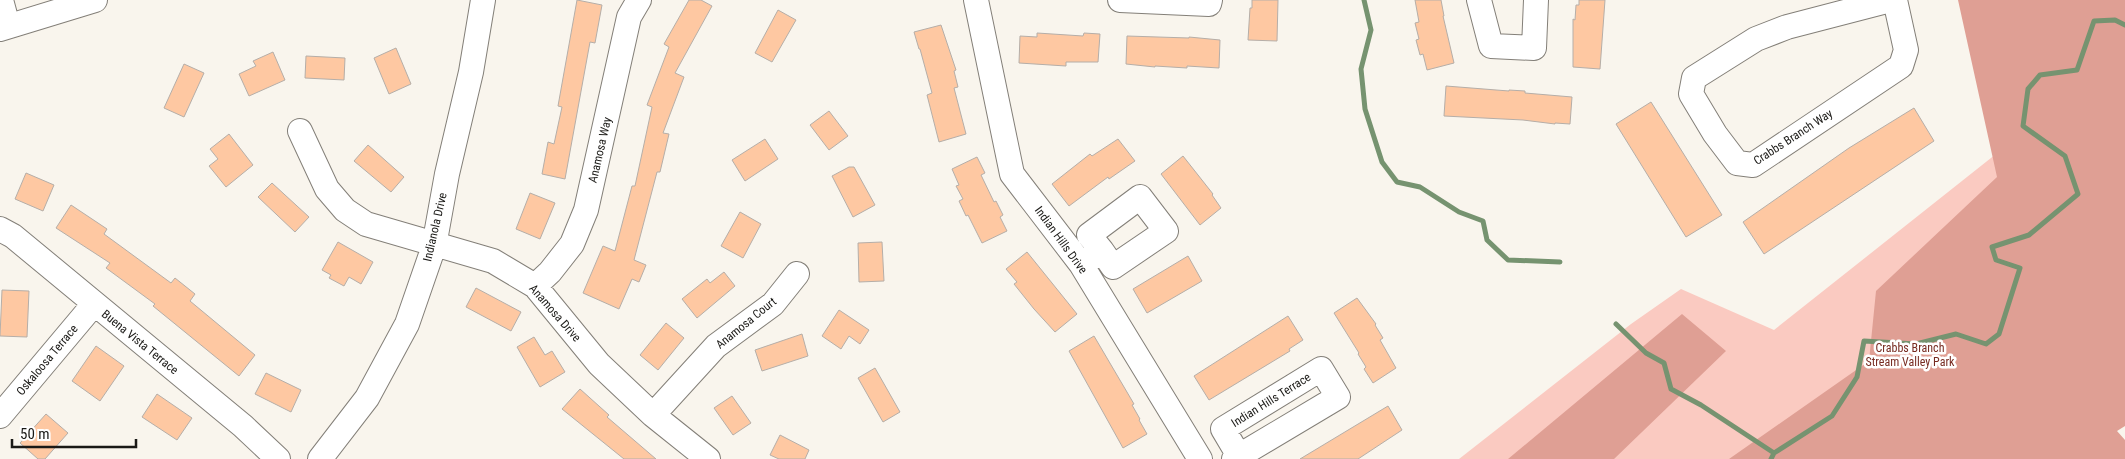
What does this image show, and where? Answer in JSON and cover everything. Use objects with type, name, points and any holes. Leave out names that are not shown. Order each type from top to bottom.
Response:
[{"type":"street","points":[[1,0],[4,28],[58,5],[96,0]]},
{"type":"street","name":"Indianola Drive","points":[[320,459],[367,398],[407,324],[434,246],[447,174],[471,72],[484,0]]},
{"type":"street","name":"Anamosa Way","points":[[534,286],[550,272],[572,244],[586,210],[629,18],[638,0]]},
{"type":"street","name":"Indian Hills Drive","points":[[980,0],[1012,174],[1081,264],[1200,459]]},
{"type":"street","points":[[1120,0],[1209,4],[1210,0]]},
{"type":"street","points":[[1479,0],[1490,46],[1534,48],[1536,0]]},
{"type":"street","name":"Crabbs Branch Way","points":[[1893,0],[1906,50],[1901,66],[1753,165],[1737,163],[1715,134],[1691,94],[1694,78],[1756,39],[1788,28],[1893,0]]},
{"type":"street","name":"Anamosa Drive","points":[[300,131],[327,189],[345,210],[366,224],[434,246],[493,261],[534,286],[599,364],[653,416],[708,459]]},
{"type":"street","name":"Buena Vista Terrace","points":[[0,229],[13,236],[243,426],[278,459]]},
{"type":"street","points":[[1081,264],[1102,251]]},
{"type":"street","name":"Anamosa Court","points":[[653,416],[716,346],[773,304],[797,274]]},
{"type":"street","name":"Oskaloosa Terrace","points":[[0,416],[94,304]]},
{"type":"green space","name":"Crabbs Branch Stream Valley Park","points":[[1958,0],[2125,0],[2125,426],[2117,431],[2125,440],[2125,459],[1729,459],[1869,361],[1876,291],[1997,177]]},
{"type":"green space","name":"Crabbs Branch Stream Valley Park","points":[[2125,0],[1951,459],[1459,459],[1631,324],[1681,289],[1774,330],[1996,154]]},
{"type":"green space","points":[[1682,314],[1726,351],[1614,459],[1508,459]]},
{"type":"building","points":[[577,0],[602,5],[595,43],[590,42],[565,179],[542,174],[548,142],[554,144],[562,107],[558,106]]},
{"type":"building","points":[[689,0],[701,0],[712,6],[675,73],[684,77],[663,133],[669,134],[634,260],[646,265],[639,282],[632,279],[619,309],[583,293],[603,246],[615,251],[632,186],[635,186],[652,107],[647,105],[669,47],[664,44]]},
{"type":"building","points":[[1252,0],[1278,0],[1277,41],[1248,40]]},
{"type":"building","points":[[1415,0],[1441,0],[1454,63],[1427,70],[1423,54],[1420,55],[1416,40],[1419,39],[1415,23],[1419,22]]},
{"type":"building","points":[[1579,0],[1605,0],[1600,69],[1573,67],[1573,19],[1575,20],[1576,5],[1579,5]]},
{"type":"building","points":[[778,10],[796,20],[772,62],[755,53]]},
{"type":"building","points":[[941,25],[956,70],[954,71],[958,87],[954,88],[966,134],[939,142],[927,95],[932,93],[914,32]]},
{"type":"building","points":[[1037,33],[1083,36],[1084,33],[1100,34],[1098,62],[1066,62],[1066,66],[1019,63],[1020,36],[1037,37]]},
{"type":"building","points":[[1127,36],[1189,37],[1220,40],[1219,68],[1155,67],[1126,64]]},
{"type":"building","points":[[396,48],[411,84],[389,94],[374,58]]},
{"type":"building","points":[[273,52],[285,80],[249,96],[239,74],[256,66],[253,61]]},
{"type":"building","points":[[306,56],[345,58],[344,80],[305,78]]},
{"type":"building","points":[[184,64],[204,73],[184,117],[164,108]]},
{"type":"building","points":[[1446,86],[1525,91],[1525,93],[1572,97],[1570,124],[1444,116]]},
{"type":"building","points":[[1651,102],[1722,215],[1686,237],[1616,124]]},
{"type":"building","points":[[1914,108],[1934,141],[1764,254],[1743,222],[1849,148]]},
{"type":"building","points":[[829,111],[848,136],[829,150],[810,125]]},
{"type":"building","points":[[229,134],[253,165],[226,187],[209,166],[218,159],[210,149]]},
{"type":"building","points":[[765,139],[778,159],[745,181],[732,160]]},
{"type":"building","points":[[1118,139],[1135,161],[1109,179],[1108,177],[1069,206],[1052,184],[1090,154],[1092,156]]},
{"type":"building","points":[[368,145],[404,177],[391,192],[354,161]]},
{"type":"building","points":[[1183,156],[1213,194],[1221,208],[1200,225],[1161,174]]},
{"type":"building","points":[[977,157],[985,173],[981,175],[994,202],[996,201],[1003,215],[1000,217],[1007,231],[982,243],[959,201],[963,199],[956,186],[959,185],[952,169]]},
{"type":"building","points":[[849,167],[854,167],[875,205],[853,217],[832,176]]},
{"type":"building","points":[[26,173],[54,185],[43,211],[15,199]]},
{"type":"building","points":[[272,183],[309,217],[295,232],[258,197]]},
{"type":"building","points":[[530,193],[555,203],[540,239],[516,229]]},
{"type":"building","points":[[71,205],[107,229],[104,234],[171,283],[175,278],[195,294],[190,301],[255,355],[239,376],[153,306],[155,304],[106,268],[110,263],[56,228]]},
{"type":"building","points":[[740,212],[761,224],[743,258],[721,246]]},
{"type":"building","points":[[338,242],[373,262],[361,284],[349,277],[344,286],[329,278],[331,275],[322,270]]},
{"type":"building","points":[[882,242],[884,281],[859,282],[858,243]]},
{"type":"building","points":[[1027,252],[1077,314],[1055,332],[1014,284],[1017,282],[1006,269]]},
{"type":"building","points":[[1188,256],[1202,281],[1147,313],[1133,289]]},
{"type":"building","points":[[724,272],[735,286],[697,318],[682,299],[707,279],[710,283]]},
{"type":"building","points":[[476,288],[521,312],[511,331],[466,307]]},
{"type":"building","points":[[2,290],[29,291],[27,337],[0,336]]},
{"type":"building","points":[[1357,298],[1376,324],[1383,338],[1380,340],[1396,368],[1373,383],[1364,369],[1366,367],[1359,353],[1334,313]]},
{"type":"building","points":[[839,310],[869,330],[860,344],[849,336],[841,349],[822,336]]},
{"type":"building","points":[[1288,316],[1303,340],[1289,349],[1290,351],[1209,400],[1194,376]]},
{"type":"building","points":[[666,323],[684,338],[658,370],[640,355]]},
{"type":"building","points":[[802,334],[808,356],[762,371],[755,350]]},
{"type":"building","points":[[1094,336],[1134,404],[1132,405],[1147,434],[1123,448],[1069,351]]},
{"type":"building","points":[[534,337],[545,355],[552,351],[565,372],[540,387],[517,347]]},
{"type":"building","points":[[96,346],[124,366],[100,401],[72,381]]},
{"type":"building","points":[[875,368],[900,412],[883,422],[858,378]]},
{"type":"building","points":[[266,373],[301,390],[291,412],[255,394]]},
{"type":"building","points":[[580,389],[609,415],[607,417],[656,459],[624,459],[562,409]]},
{"type":"building","points":[[157,394],[192,418],[177,440],[142,417]]},
{"type":"building","points":[[732,396],[751,423],[733,435],[714,408]]},
{"type":"building","points":[[1388,406],[1402,430],[1358,459],[1300,459]]},
{"type":"building","points":[[46,414],[68,433],[45,459],[38,459],[20,443]]},
{"type":"building","points":[[780,435],[809,450],[805,459],[779,459],[770,455]]},
{"type":"waterway","points":[[1364,0],[1371,30],[1361,69],[1365,109],[1382,162],[1397,182],[1420,187],[1459,212],[1483,221],[1487,240],[1508,260],[1560,262]]},
{"type":"waterway","points":[[1771,459],[1774,453],[1832,416],[1857,377],[1864,341],[1916,344],[1956,334],[1986,344],[1999,334],[2020,268],[1996,260],[1992,247],[2029,235],[2078,194],[2065,156],[2023,126],[2028,89],[2040,75],[2077,70],[2094,21],[2115,20],[2125,25]]},
{"type":"waterway","points":[[1616,324],[1646,353],[1664,363],[1671,389],[1701,405],[1774,453]]}]
